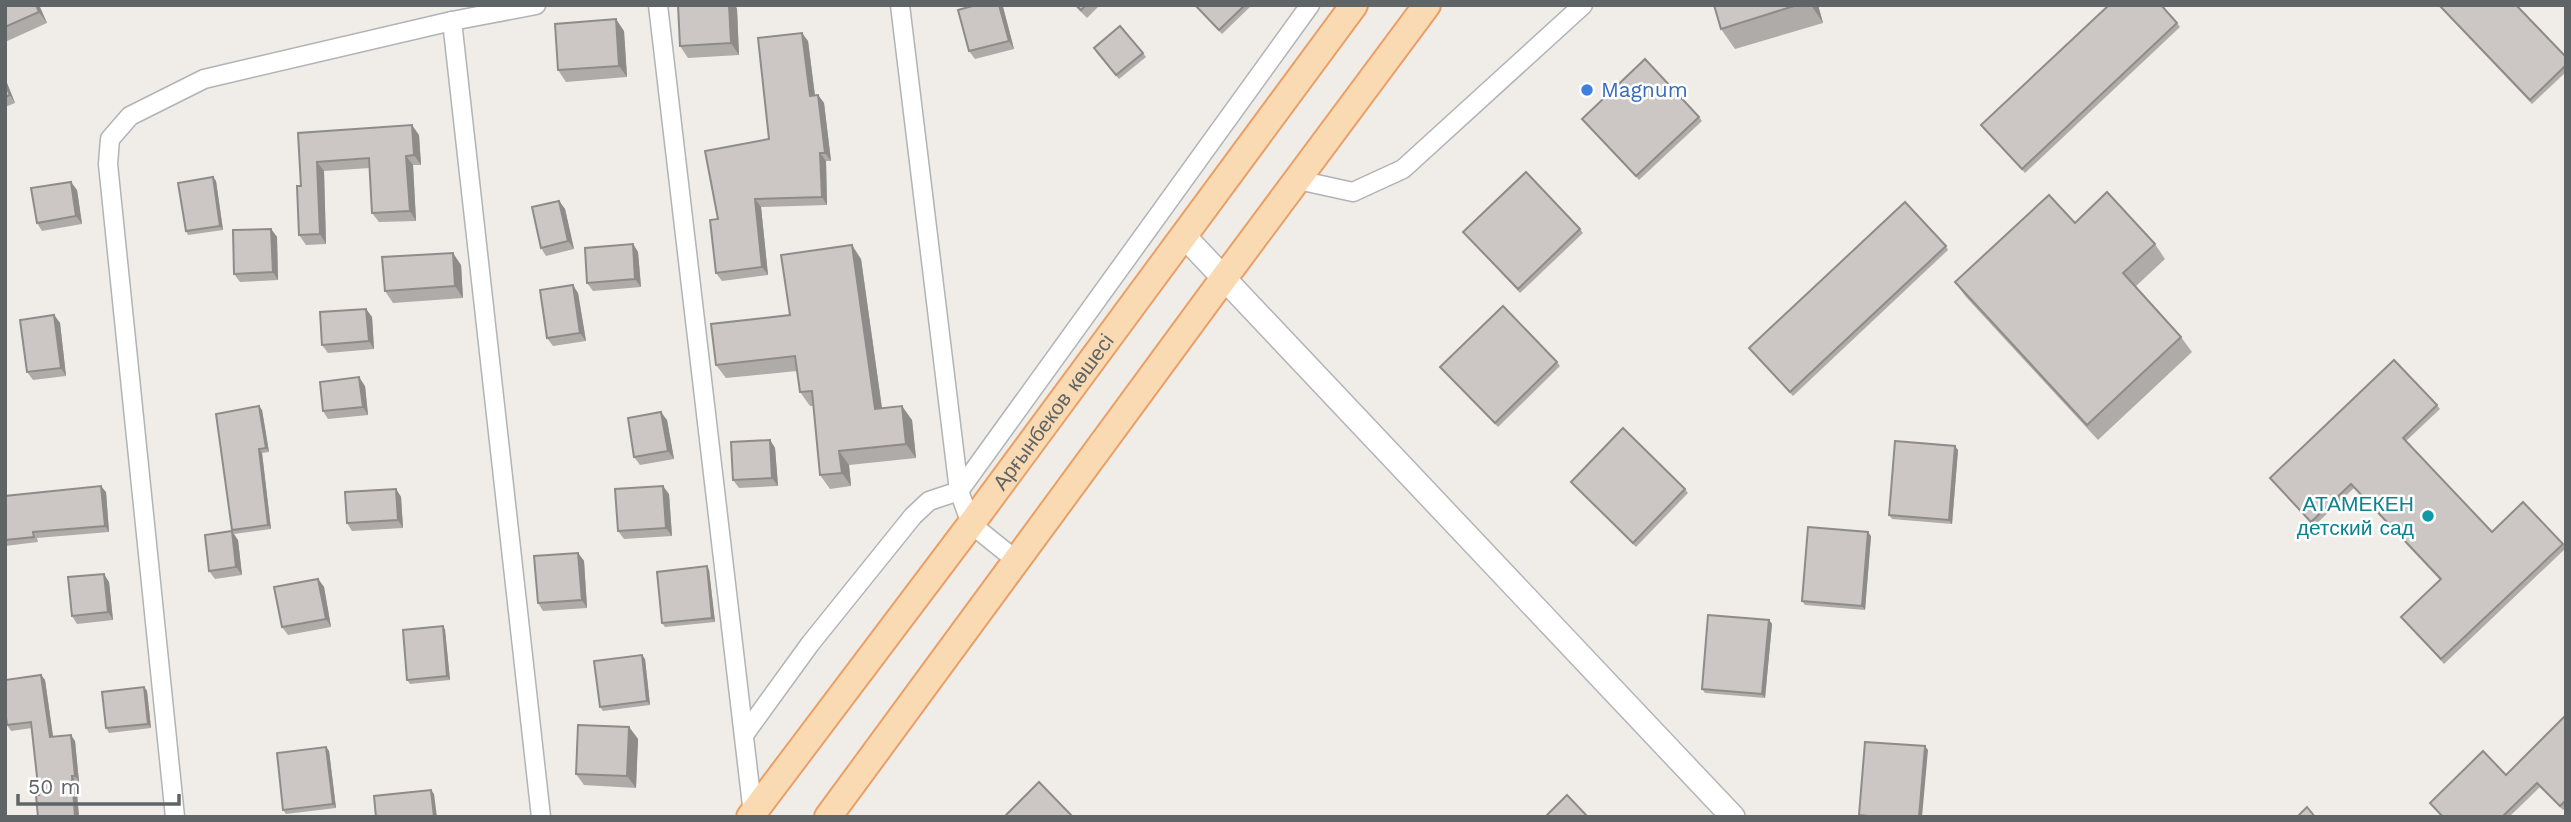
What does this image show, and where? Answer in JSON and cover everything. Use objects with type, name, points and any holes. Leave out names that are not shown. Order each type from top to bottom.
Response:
[{"type":"main road","name":"Арғынбеков көшесі","points":[[751,815],[971,524],[1354,5]]},
{"type":"main road","points":[[828,817],[1427,5]]},
{"type":"street","points":[[176,817],[107,163],[110,139],[130,116],[204,79],[452,21],[536,5]]},
{"type":"street","points":[[658,5],[744,735],[751,815]]},
{"type":"street","points":[[900,5],[959,491],[971,524],[1017,561]]},
{"type":"street","points":[[1298,180],[1353,192],[1403,169],[1583,5]]},
{"type":"street","points":[[744,735],[810,644],[913,516],[929,501],[959,491],[1301,10]]},
{"type":"street","points":[[452,21],[541,817]]},
{"type":"street","points":[[1184,236],[1733,817]]},
{"type":"building","points":[[5,5],[36,5],[39,12],[5,27]]},
{"type":"building","points":[[678,5],[729,5],[731,43],[680,46]]},
{"type":"building","points":[[976,5],[999,5],[1009,41],[969,51],[958,10]]},
{"type":"building","points":[[1195,5],[1245,5],[1219,30]]},
{"type":"building","points":[[1714,5],[1797,5],[1721,29]]},
{"type":"building","points":[[2109,5],[2161,5],[2177,23],[2022,169],[1981,125]]},
{"type":"building","points":[[2439,5],[2516,5],[2566,57],[2566,65],[2530,100]]},
{"type":"building","points":[[616,19],[619,66],[558,70],[555,24]]},
{"type":"building","points":[[1120,26],[1143,53],[1116,75],[1094,48]]},
{"type":"building","points":[[802,33],[810,96],[818,95],[825,153],[820,153],[822,197],[755,199],[762,267],[716,273],[710,220],[718,219],[705,151],[769,139],[758,38]]},
{"type":"building","points":[[1645,59],[1699,117],[1636,176],[1582,119]]},
{"type":"building","points":[[5,84],[10,95],[5,97]]},
{"type":"building","points":[[412,125],[414,155],[406,156],[410,211],[372,213],[369,158],[317,162],[320,234],[299,235],[297,186],[301,186],[298,133]]},
{"type":"building","points":[[1526,172],[1580,229],[1518,289],[1463,232]]},
{"type":"building","points":[[213,177],[220,226],[186,231],[178,183]]},
{"type":"building","points":[[71,182],[76,216],[37,223],[31,188]]},
{"type":"building","points":[[2107,192],[2155,244],[2123,273],[2181,337],[2087,425],[1955,282],[2049,195],[2075,223]]},
{"type":"building","points":[[559,201],[568,241],[541,248],[532,207]]},
{"type":"building","points":[[1905,202],[1946,246],[1790,392],[1749,348]]},
{"type":"building","points":[[271,229],[273,272],[234,274],[233,230]]},
{"type":"building","points":[[633,244],[635,279],[587,283],[585,248]]},
{"type":"building","points":[[852,245],[875,409],[902,406],[906,444],[839,451],[842,473],[820,475],[812,391],[800,392],[795,356],[716,365],[711,324],[790,315],[781,255]]},
{"type":"building","points":[[453,253],[455,286],[385,291],[382,257]]},
{"type":"building","points":[[573,285],[580,333],[547,338],[540,290]]},
{"type":"building","points":[[1503,306],[1557,362],[1495,423],[1440,367]]},
{"type":"building","points":[[366,309],[369,341],[322,345],[320,312]]},
{"type":"building","points":[[54,315],[61,368],[27,372],[20,320]]},
{"type":"building","name":"АТАМЕКЕН детский сад","points":[[2394,360],[2437,405],[2403,438],[2492,532],[2523,502],[2563,544],[2441,659],[2401,617],[2441,579],[2351,484],[2311,522],[2270,478]]},
{"type":"building","points":[[359,377],[363,407],[323,411],[320,382]]},
{"type":"building","points":[[259,406],[266,448],[259,449],[268,525],[232,530],[216,414]]},
{"type":"building","points":[[661,412],[668,451],[634,457],[628,418]]},
{"type":"building","points":[[1623,428],[1685,489],[1633,543],[1571,482]]},
{"type":"building","points":[[770,440],[772,478],[733,480],[731,442]]},
{"type":"building","points":[[1895,441],[1955,446],[1949,520],[1889,515]]},
{"type":"building","points":[[101,486],[105,526],[33,532],[34,537],[5,540],[5,496]]},
{"type":"building","points":[[663,486],[666,528],[618,531],[615,489]]},
{"type":"building","points":[[396,489],[398,520],[347,523],[345,492]]},
{"type":"building","points":[[1808,527],[1868,532],[1862,606],[1802,601]]},
{"type":"building","points":[[232,531],[236,567],[209,571],[205,535]]},
{"type":"building","points":[[578,553],[582,600],[538,603],[534,556]]},
{"type":"building","points":[[707,566],[712,618],[662,623],[657,572]]},
{"type":"building","points":[[104,574],[108,612],[72,616],[68,577]]},
{"type":"building","points":[[318,579],[326,619],[282,627],[274,587]]},
{"type":"building","points":[[1708,615],[1769,620],[1762,694],[1702,689]]},
{"type":"building","points":[[443,626],[447,676],[407,680],[403,630]]},
{"type":"building","points":[[642,655],[647,701],[600,707],[594,661]]},
{"type":"building","points":[[41,675],[50,737],[71,735],[75,817],[38,817],[36,795],[39,795],[31,722],[7,725],[5,680]]},
{"type":"building","points":[[144,687],[148,724],[106,728],[102,692]]},
{"type":"building","points":[[2566,715],[2566,800],[2560,806],[2537,783],[2502,817],[2443,817],[2430,803],[2483,751],[2506,775]]},
{"type":"building","points":[[578,725],[629,727],[627,776],[576,774]]},
{"type":"building","points":[[1865,742],[1925,746],[1919,817],[1859,815]]},
{"type":"building","points":[[326,747],[333,804],[283,810],[277,753]]},
{"type":"building","points":[[1039,782],[1073,817],[1004,817]]},
{"type":"building","points":[[431,790],[434,817],[376,817],[374,796]]},
{"type":"building","points":[[1567,795],[1588,817],[1545,817]]},
{"type":"building","points":[[2307,807],[2315,817],[2297,817]]},
{"type":"place","name":"Magnum","points":[[1587,90]]},
{"type":"place","name":"АТАМЕКЕН детский сад","points":[[2428,516]]}]
